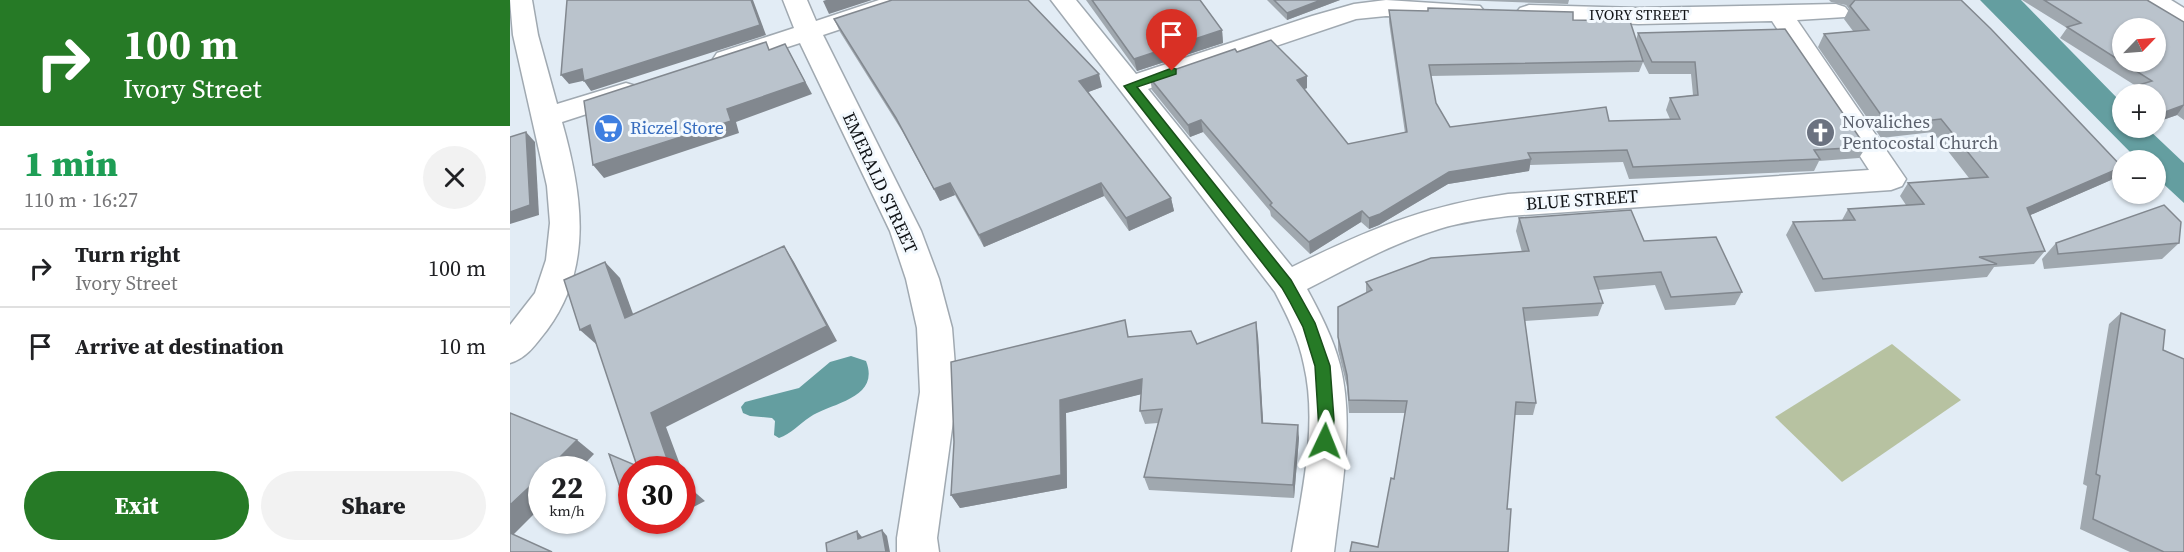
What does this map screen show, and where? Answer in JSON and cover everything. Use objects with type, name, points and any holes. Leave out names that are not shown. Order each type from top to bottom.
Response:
[{"type":"street","points":[[510,349],[532,324],[551,295],[562,264],[566,238],[564,210],[547,117],[519,50],[520,0]]},
{"type":"street","name":"EMERALD STREET","points":[[795,0],[807,32],[882,179],[912,245],[932,312],[939,381],[917,538],[918,552]]},
{"type":"street","points":[[708,65],[904,0]]},
{"type":"street","points":[[1064,0],[1129,86],[1287,284],[1310,327],[1323,366],[1327,420],[1313,552]]},
{"type":"street","points":[[2153,0],[2184,18]]},
{"type":"street","name":"IVORY STREET","points":[[1129,86],[1321,21],[1388,4],[1495,12],[1631,8],[1779,13],[1836,12]]},
{"type":"street","name":"BLUE STREET","points":[[1287,284],[1388,236],[1428,220],[1470,210],[1508,205],[1891,179],[1779,13]]},
{"type":"street","points":[[547,117],[653,83]]},
{"type":"green space","points":[[1892,344],[1961,400],[1842,482],[1775,417]]},
{"type":"water","points":[[1980,0],[2021,0],[2112,93],[2112,134]]},
{"type":"water","points":[[2116,138],[2158,138],[2184,163],[2184,203],[2166,186],[2166,150],[2128,150]]},
{"type":"water","points":[[851,356],[866,361],[869,374],[860,392],[810,417],[783,436],[779,438],[774,435],[775,421],[772,418],[743,413],[741,407],[745,402],[799,388],[830,362]]},
{"type":"building","points":[[567,0],[751,0],[760,25],[584,81],[582,69],[561,75]]},
{"type":"building","points":[[892,0],[1028,0],[1099,74],[1079,81],[1171,198],[1126,218],[1101,183],[979,235],[950,183],[934,189],[896,118],[834,19]]},
{"type":"building","points":[[1092,0],[1200,0],[1222,30],[1134,59]]},
{"type":"building","points":[[1274,0],[1321,0],[1287,13]]},
{"type":"building","points":[[1855,0],[1961,0],[2112,156],[2112,171],[2027,208],[2045,251],[1979,257],[1997,264],[1823,279],[1793,222],[1855,220],[1848,209],[1924,204],[1908,183],[1988,177],[1941,119],[1888,125],[1824,34],[1869,30],[1850,6]]},
{"type":"building","points":[[2044,0],[2147,0],[2184,22],[2184,105],[2166,112],[2166,84],[2142,84],[2152,81],[2138,72],[2166,72],[2166,18],[2112,18],[2112,56],[2067,27],[2081,23]]},
{"type":"building","points":[[1428,8],[1573,12],[1573,20],[1630,21],[1643,61],[1429,65],[1436,103],[1450,127],[1606,107],[1609,121],[1680,119],[1670,98],[1698,95],[1695,62],[1652,62],[1638,33],[1785,29],[1866,147],[1814,150],[1820,159],[1633,167],[1627,150],[1528,153],[1531,159],[1449,172],[1380,214],[1369,218],[1362,211],[1309,242],[1270,205],[1272,203],[1201,120],[1188,125],[1150,78],[1235,49],[1237,52],[1271,40],[1307,76],[1297,80],[1348,144],[1407,132],[1389,10],[1428,11]]},
{"type":"building","points":[[766,42],[769,50],[785,44],[805,82],[727,109],[731,121],[593,165],[584,101]]},
{"type":"building","points":[[526,132],[530,205],[510,212],[510,137]]},
{"type":"building","points":[[2164,205],[2181,222],[2179,243],[2058,254],[2056,243]]},
{"type":"building","points":[[1631,210],[1644,241],[1716,237],[1742,292],[1671,297],[1661,272],[1594,277],[1603,303],[1523,308],[1536,403],[1516,402],[1507,509],[1511,509],[1508,552],[1350,552],[1352,542],[1378,547],[1391,478],[1394,479],[1407,401],[1349,400],[1347,375],[1338,337],[1338,307],[1372,290],[1366,282],[1431,258],[1529,251],[1519,218]]},
{"type":"building","points":[[784,246],[827,326],[651,413],[666,456],[634,456],[590,325],[580,330],[564,280],[605,262],[625,318]]},
{"type":"building","points":[[2121,313],[2165,330],[2163,350],[2184,359],[2184,552],[2164,552],[2093,519],[2100,476],[2096,474]]},
{"type":"building","points":[[1125,320],[1128,337],[1191,331],[1197,344],[1256,322],[1262,423],[1298,425],[1293,485],[1144,477],[1162,409],[1140,411],[1142,379],[1060,400],[1061,475],[951,495],[954,442],[951,362]]},
{"type":"building","points":[[510,413],[577,440],[561,456],[528,456],[528,488],[510,505]]},
{"type":"building","points":[[609,454],[618,458],[618,481]]},
{"type":"building","points":[[882,530],[886,552],[827,552],[826,543],[857,531],[858,539]]},
{"type":"building","points":[[510,533],[552,552],[510,552]]},
{"type":"place","name":"Riczel Store","points":[[609,128]]},
{"type":"place","name":"Novaliches Pentocostal Church","points":[[1821,132]]},
{"type":"route","points":[[1172,71],[1129,86],[1287,284],[1310,327],[1323,366],[1327,420],[1325,441]]}]
